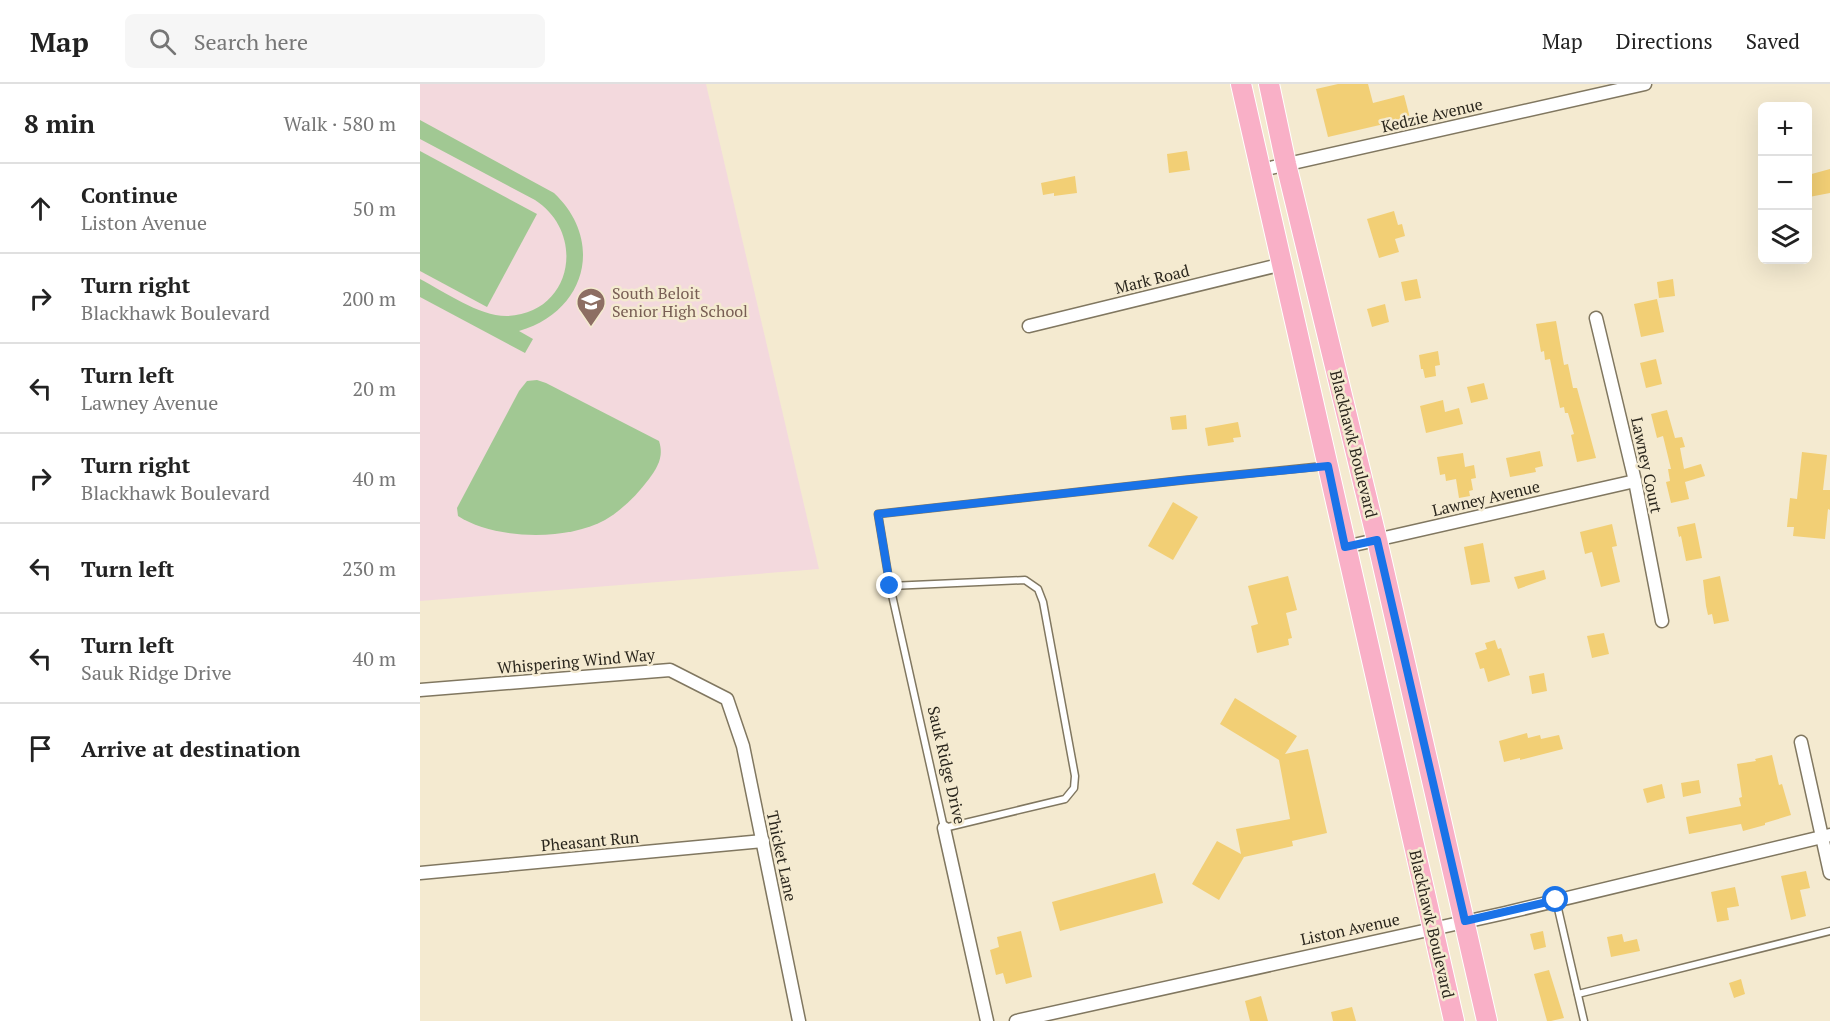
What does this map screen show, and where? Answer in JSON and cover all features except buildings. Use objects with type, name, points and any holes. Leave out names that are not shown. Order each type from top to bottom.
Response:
[{"type":"main road","name":"Blackhawk Boulevard","points":[[1241,84],[1454,1021]]},
{"type":"main road","name":"Blackhawk Boulevard","points":[[1269,84],[1286,164],[1377,540],[1487,1021]]},
{"type":"street","name":"Kedzie Avenue","points":[[1261,170],[1645,84]]},
{"type":"street","name":"Mark Road","points":[[1029,326],[1283,264]]},
{"type":"street","name":"Lawney Court","points":[[1596,318],[1635,481],[1662,621]]},
{"type":"street","name":"Lawney Avenue","points":[[1345,547],[1635,481]]},
{"type":"street","name":"Whispering Wind Way","points":[[420,690],[670,670],[727,699]]},
{"type":"street","name":"Thicket Lane","points":[[727,699],[743,746],[799,1021]]},
{"type":"street","points":[[1801,742],[1826,836],[1830,873]]},
{"type":"street","name":"Sauk Ridge Drive","points":[[944,828],[987,1021]]},
{"type":"street","name":"Liston Avenue","points":[[1017,1021],[1465,921],[1826,836]]},
{"type":"street","name":"Pheasant Run","points":[[420,873],[763,841]]},
{"type":"lane","name":"Sauk Ridge Drive","points":[[944,828],[890,586],[878,514],[1328,466]]},
{"type":"lane","points":[[890,586],[1025,580],[1038,589],[1043,602],[1075,776],[1074,788],[1065,799],[944,828]]},
{"type":"lane","points":[[1556,900],[1584,1021]]},
{"type":"lane","points":[[1578,994],[1830,931]]},
{"type":"shaded area","name":"South Beloit Senior High School","points":[[420,84],[706,84],[819,569],[420,601]]},
{"type":"green space","points":[[420,120],[554,193],[570,212],[579,232],[583,253],[581,273],[573,292],[560,308],[542,322],[519,331],[533,339],[525,353],[420,297],[420,279],[463,303],[486,312],[508,316],[530,312],[547,301],[558,287],[565,270],[566,251],[562,232],[551,215],[535,200],[420,139]]},
{"type":"green space","points":[[420,151],[537,214],[487,307],[420,271]]},
{"type":"green space","points":[[537,380],[659,441],[661,452],[657,466],[644,485],[623,507],[605,520],[589,527],[571,532],[531,535],[491,530],[473,524],[458,516],[457,508],[519,391],[527,381]]},
{"type":"place","name":"South Beloit Senior High School","points":[[591,328]]},
{"type":"route","points":[[890,586],[878,514],[1328,466],[1345,547],[1377,540],[1465,921],[1556,900]]}]
